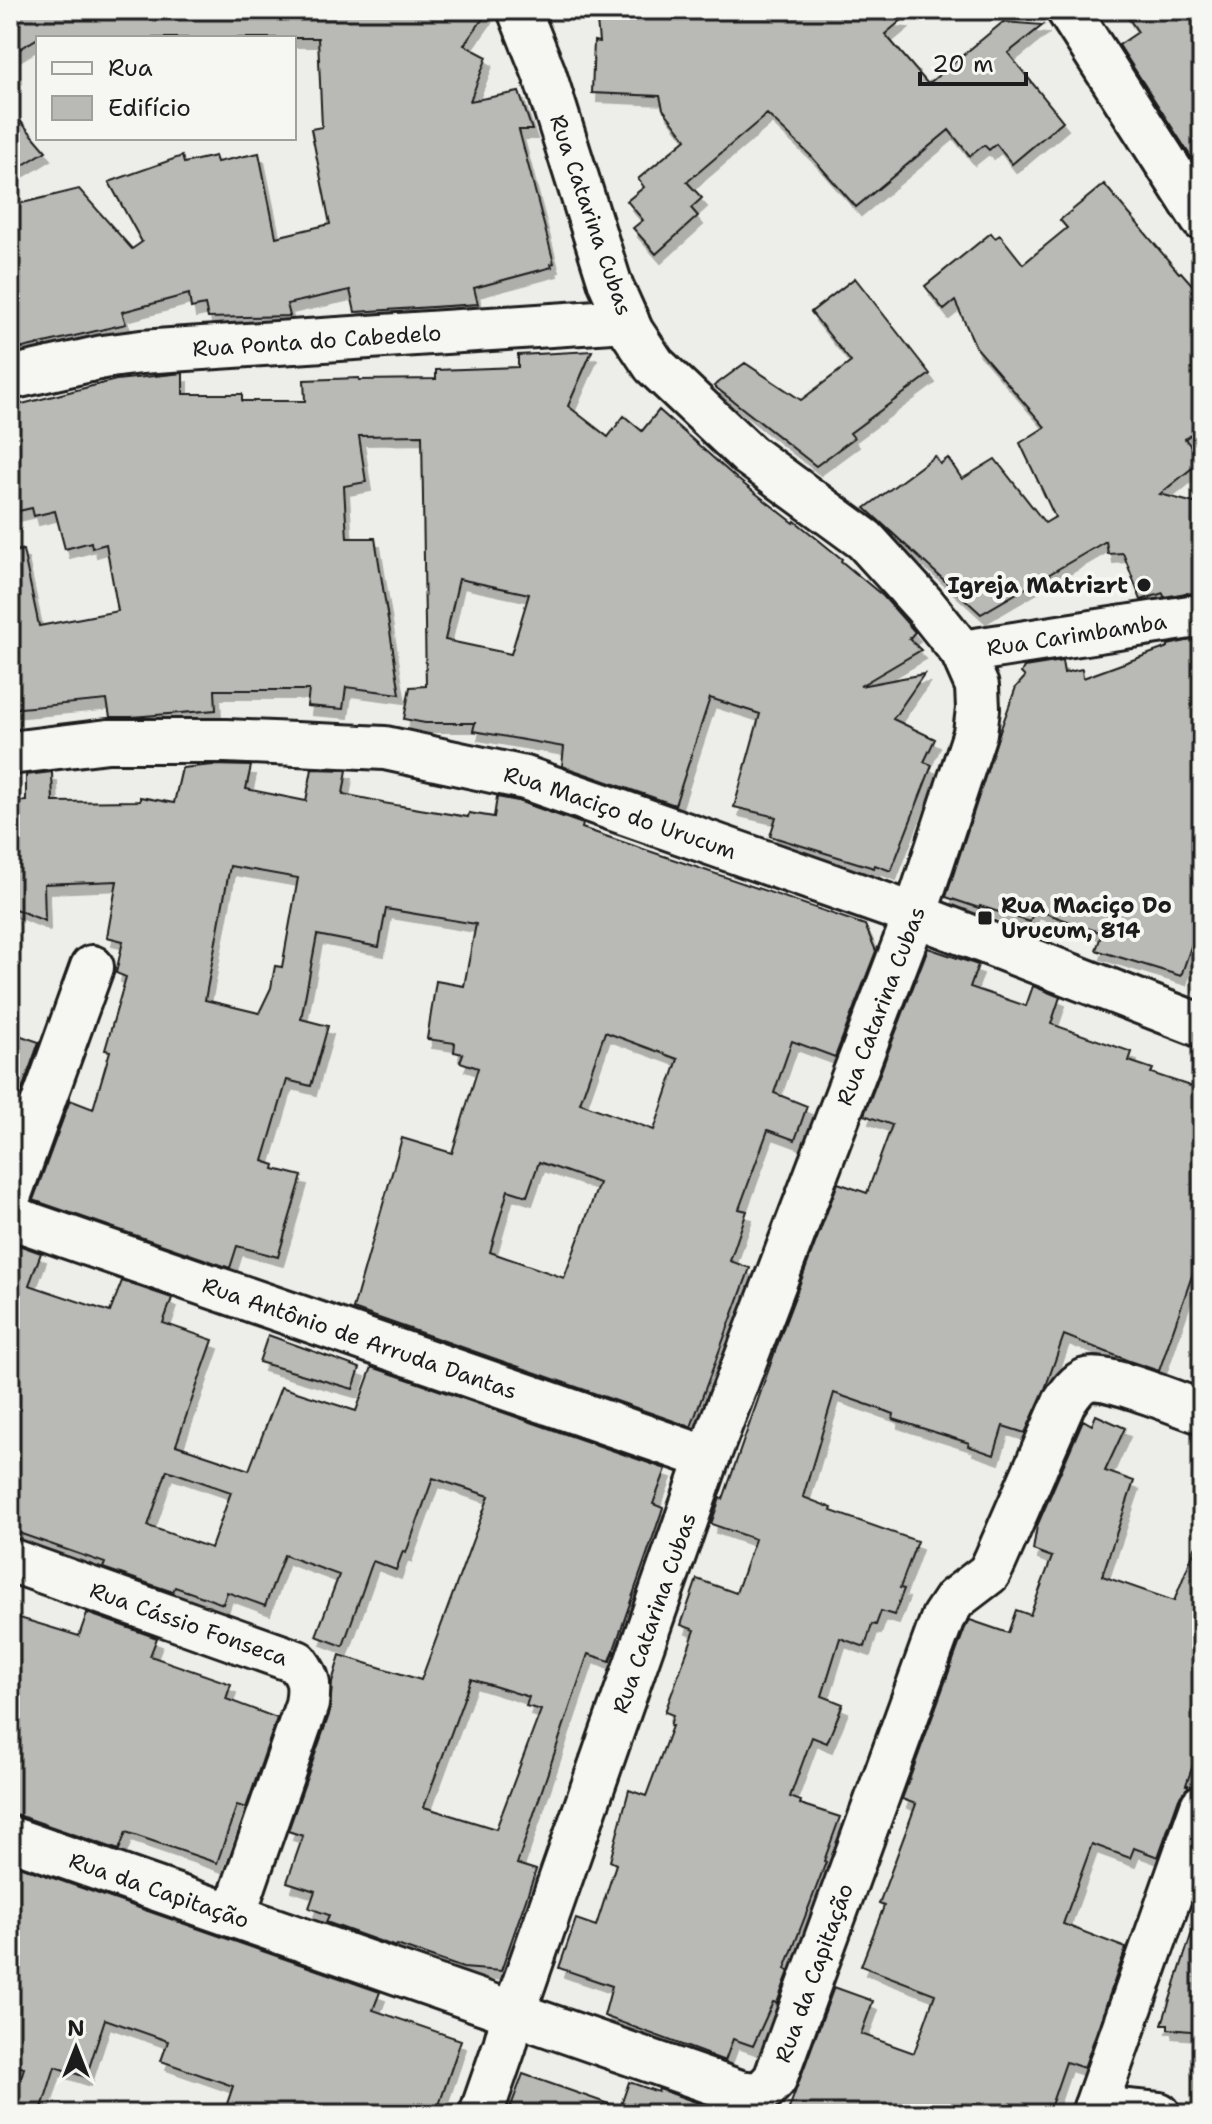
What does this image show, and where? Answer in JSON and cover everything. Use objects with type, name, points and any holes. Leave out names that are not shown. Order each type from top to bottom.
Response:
[{"type":"street","name":"Rua Catarina Cubas","points":[[481,2114],[708,1458],[915,915],[975,733],[978,709],[977,686],[962,652],[865,540],[749,455],[654,365],[632,332],[610,283],[544,73],[519,10]]},
{"type":"street","points":[[1068,10],[1202,219]]},
{"type":"street","name":"Rua Ponta do Cabedelo","points":[[10,378],[103,357],[141,352],[627,320]]},
{"type":"street","name":"Rua Carimbamba","points":[[962,652],[1190,617]]},
{"type":"street","name":"Rua Maciço do Urucum","points":[[10,753],[108,741],[226,741],[385,748],[525,778],[915,915],[1202,1026]]},
{"type":"street","points":[[10,1194],[92,967]]},
{"type":"street","name":"Rua Antônio de Arruda Dantas","points":[[10,1217],[708,1458]]},
{"type":"street","name":"Rua da Capitação","points":[[10,1838],[740,2092],[763,2092],[775,2079],[943,1617],[955,1599],[989,1573],[1064,1403],[1077,1385],[1097,1378],[1202,1412]]},
{"type":"street","name":"Rua Cássio Fonseca","points":[[10,1560],[297,1662],[305,1674],[310,1686],[307,1704],[234,1915]]},
{"type":"street","points":[[1159,2114],[1094,2111],[1202,1806]]},
{"type":"building","points":[[10,10],[489,10],[464,45],[487,57],[470,101],[519,92],[532,130],[519,130],[554,263],[552,267],[474,288],[478,304],[355,312],[350,290],[287,304],[290,316],[208,318],[205,305],[191,308],[189,294],[122,312],[126,324],[10,351],[10,206],[79,189],[132,249],[142,242],[109,182],[182,156],[184,163],[215,156],[217,162],[259,153],[276,237],[330,224],[311,129],[322,127],[318,38],[36,36],[36,39],[10,55]]},
{"type":"building","points":[[611,10],[828,10],[824,13],[903,19],[885,34],[928,84],[1003,22],[1043,25],[1008,53],[1063,121],[1012,164],[996,144],[989,150],[984,145],[970,156],[949,130],[856,207],[810,155],[767,114],[687,182],[702,198],[691,208],[698,216],[656,254],[633,228],[643,220],[627,201],[644,187],[638,179],[686,139],[663,109],[660,96],[592,93],[594,41],[599,42],[597,21],[613,20]]},
{"type":"building","points":[[1123,10],[1202,10],[1202,174],[1119,45],[1138,32]]},
{"type":"building","points":[[10,109],[46,151],[10,173]]},
{"type":"building","points":[[1104,184],[1202,296],[1202,425],[1185,439],[1202,460],[1160,494],[1202,505],[1202,583],[1196,579],[1197,594],[1164,597],[1163,593],[1141,600],[1123,553],[1108,554],[1106,541],[981,614],[865,508],[935,456],[940,464],[948,458],[962,479],[995,459],[1045,523],[1055,517],[1020,443],[1045,427],[976,347],[955,301],[944,310],[925,286],[991,233],[995,238],[1000,235],[1023,264],[1067,228],[1060,220]]},
{"type":"building","points":[[855,278],[930,374],[850,433],[854,438],[816,466],[714,386],[745,363],[801,400],[851,362],[811,312]]},
{"type":"building","points":[[592,351],[568,406],[608,437],[624,416],[642,431],[659,410],[736,478],[842,559],[883,596],[915,632],[909,639],[921,650],[860,686],[924,674],[893,719],[935,739],[924,762],[932,765],[891,871],[770,836],[776,817],[734,807],[760,714],[710,698],[675,805],[562,766],[564,747],[473,731],[475,723],[425,723],[404,719],[410,687],[426,686],[422,435],[359,436],[366,482],[344,486],[347,538],[375,538],[400,694],[346,687],[343,709],[307,706],[309,690],[215,690],[216,710],[110,717],[107,700],[10,709],[10,551],[23,550],[39,626],[118,611],[106,544],[92,548],[91,542],[65,549],[55,511],[34,516],[32,508],[10,513],[10,407],[116,380],[183,373],[183,394],[242,394],[242,401],[305,401],[304,380],[436,379],[436,370],[518,367],[518,355]],"holes":[[[459,579],[529,594],[511,654],[445,640]]]},
{"type":"building","points":[[1200,638],[1202,914],[1181,976],[1096,950],[1102,933],[1034,909],[1030,922],[946,897],[999,734],[1016,687],[1025,677],[1021,673],[1024,667],[1062,661],[1064,673],[1082,669],[1083,678],[1168,645]]},
{"type":"building","points":[[251,766],[246,789],[306,801],[312,769],[347,770],[343,794],[468,817],[469,813],[494,817],[497,797],[518,801],[583,824],[582,828],[865,925],[876,951],[835,1057],[792,1041],[774,1093],[807,1106],[795,1140],[768,1130],[739,1209],[747,1211],[730,1261],[750,1268],[691,1427],[353,1309],[402,1138],[452,1153],[478,1068],[460,1062],[463,1054],[454,1052],[455,1043],[427,1039],[436,981],[464,986],[476,924],[386,909],[379,947],[317,935],[301,1019],[328,1026],[311,1086],[287,1080],[263,1161],[275,1165],[274,1169],[302,1176],[278,1257],[237,1246],[230,1268],[33,1200],[70,1100],[93,1109],[110,1051],[105,1050],[126,977],[116,973],[123,941],[107,937],[117,881],[44,884],[45,921],[10,907],[10,802],[26,801],[26,775],[52,772],[53,802],[140,801],[140,797],[174,803],[182,768]],"holes":[[[230,866],[298,878],[282,967],[275,966],[271,988],[259,1013],[205,1000]],[[605,1032],[678,1059],[654,1130],[580,1103]],[[539,1162],[599,1183],[564,1278],[490,1252],[508,1190],[527,1196]]]},
{"type":"building","points":[[928,948],[978,965],[970,987],[1026,1006],[1033,986],[1060,997],[1051,1024],[1132,1052],[1129,1061],[1153,1069],[1151,1073],[1202,1090],[1202,1270],[1195,1267],[1159,1371],[1064,1335],[1025,1433],[1003,1426],[994,1455],[968,1446],[969,1443],[893,1419],[894,1414],[834,1393],[803,1497],[832,1508],[831,1511],[917,1541],[894,1615],[881,1611],[876,1625],[872,1624],[865,1647],[840,1638],[822,1696],[843,1704],[827,1743],[812,1737],[790,1797],[801,1801],[800,1804],[840,1817],[785,1969],[789,1971],[777,2003],[773,2002],[753,2046],[733,2039],[725,2061],[604,2016],[612,1986],[559,1968],[576,1919],[596,1926],[616,1864],[610,1861],[629,1790],[646,1796],[672,1726],[673,1715],[665,1712],[695,1630],[681,1625],[697,1579],[736,1593],[755,1539],[711,1524],[720,1498],[723,1499],[838,1183],[867,1193],[892,1125],[864,1115]]},
{"type":"building","points":[[10,1032],[39,1042],[10,1123]]},
{"type":"building","points":[[10,1242],[41,1253],[29,1285],[110,1312],[122,1281],[172,1298],[163,1323],[213,1340],[176,1445],[249,1470],[281,1387],[356,1411],[372,1367],[666,1469],[653,1504],[663,1508],[610,1661],[588,1654],[517,1864],[536,1870],[501,1971],[463,1968],[326,1922],[329,1915],[309,1908],[315,1891],[287,1882],[303,1836],[288,1831],[330,1712],[332,1682],[340,1655],[421,1680],[489,1496],[433,1478],[406,1553],[403,1551],[396,1570],[373,1561],[343,1646],[316,1636],[339,1575],[284,1555],[265,1606],[227,1592],[223,1604],[175,1587],[173,1592],[103,1568],[105,1563],[10,1530]],"holes":[[[167,1470],[231,1492],[211,1548],[148,1526]],[[471,1679],[529,1697],[526,1706],[541,1710],[496,1829],[424,1807]]]},
{"type":"building","points":[[268,1335],[360,1368],[353,1389],[259,1362]]},
{"type":"building","points":[[1096,1415],[1125,1428],[1105,1471],[1134,1481],[1102,1576],[1174,1601],[1202,1536],[1202,1740],[1186,1785],[1188,1787],[1179,1798],[1158,1857],[1134,1848],[1130,1858],[1092,1844],[1063,1924],[1126,1948],[1084,2068],[1066,2062],[1048,2114],[787,2114],[834,1987],[873,2001],[861,2034],[914,2053],[935,1994],[861,1966],[884,1906],[879,1904],[916,1804],[902,1799],[970,1620],[1008,1633],[1016,1610],[1030,1615],[1052,1557],[1033,1550],[1037,1526],[1083,1420],[1092,1425]]},
{"type":"building","points":[[87,1613],[157,1638],[150,1656],[231,1684],[226,1699],[277,1718],[246,1808],[237,1805],[217,1863],[126,1832],[119,1850],[18,1815],[10,1815],[10,1615],[79,1636]]},
{"type":"building","points":[[10,1863],[380,1992],[373,2010],[461,2040],[436,2114],[245,2114],[226,2107],[233,2086],[161,2061],[168,2041],[105,2019],[86,2077],[55,2067],[40,2114],[10,2114],[24,2068],[10,2064]]},
{"type":"building","points":[[1197,1917],[1202,1918],[1202,2032],[1168,2029],[1168,2024],[1162,2024]]},
{"type":"building","points":[[523,2074],[620,2108],[629,2082],[707,2106],[707,2114],[508,2114]]},
{"type":"place","name":"Igreja Matrizrt","points":[[1144,585]]},
{"type":"place","name":"Rua Maciço Do Urucum, 814","points":[[985,918]]}]
